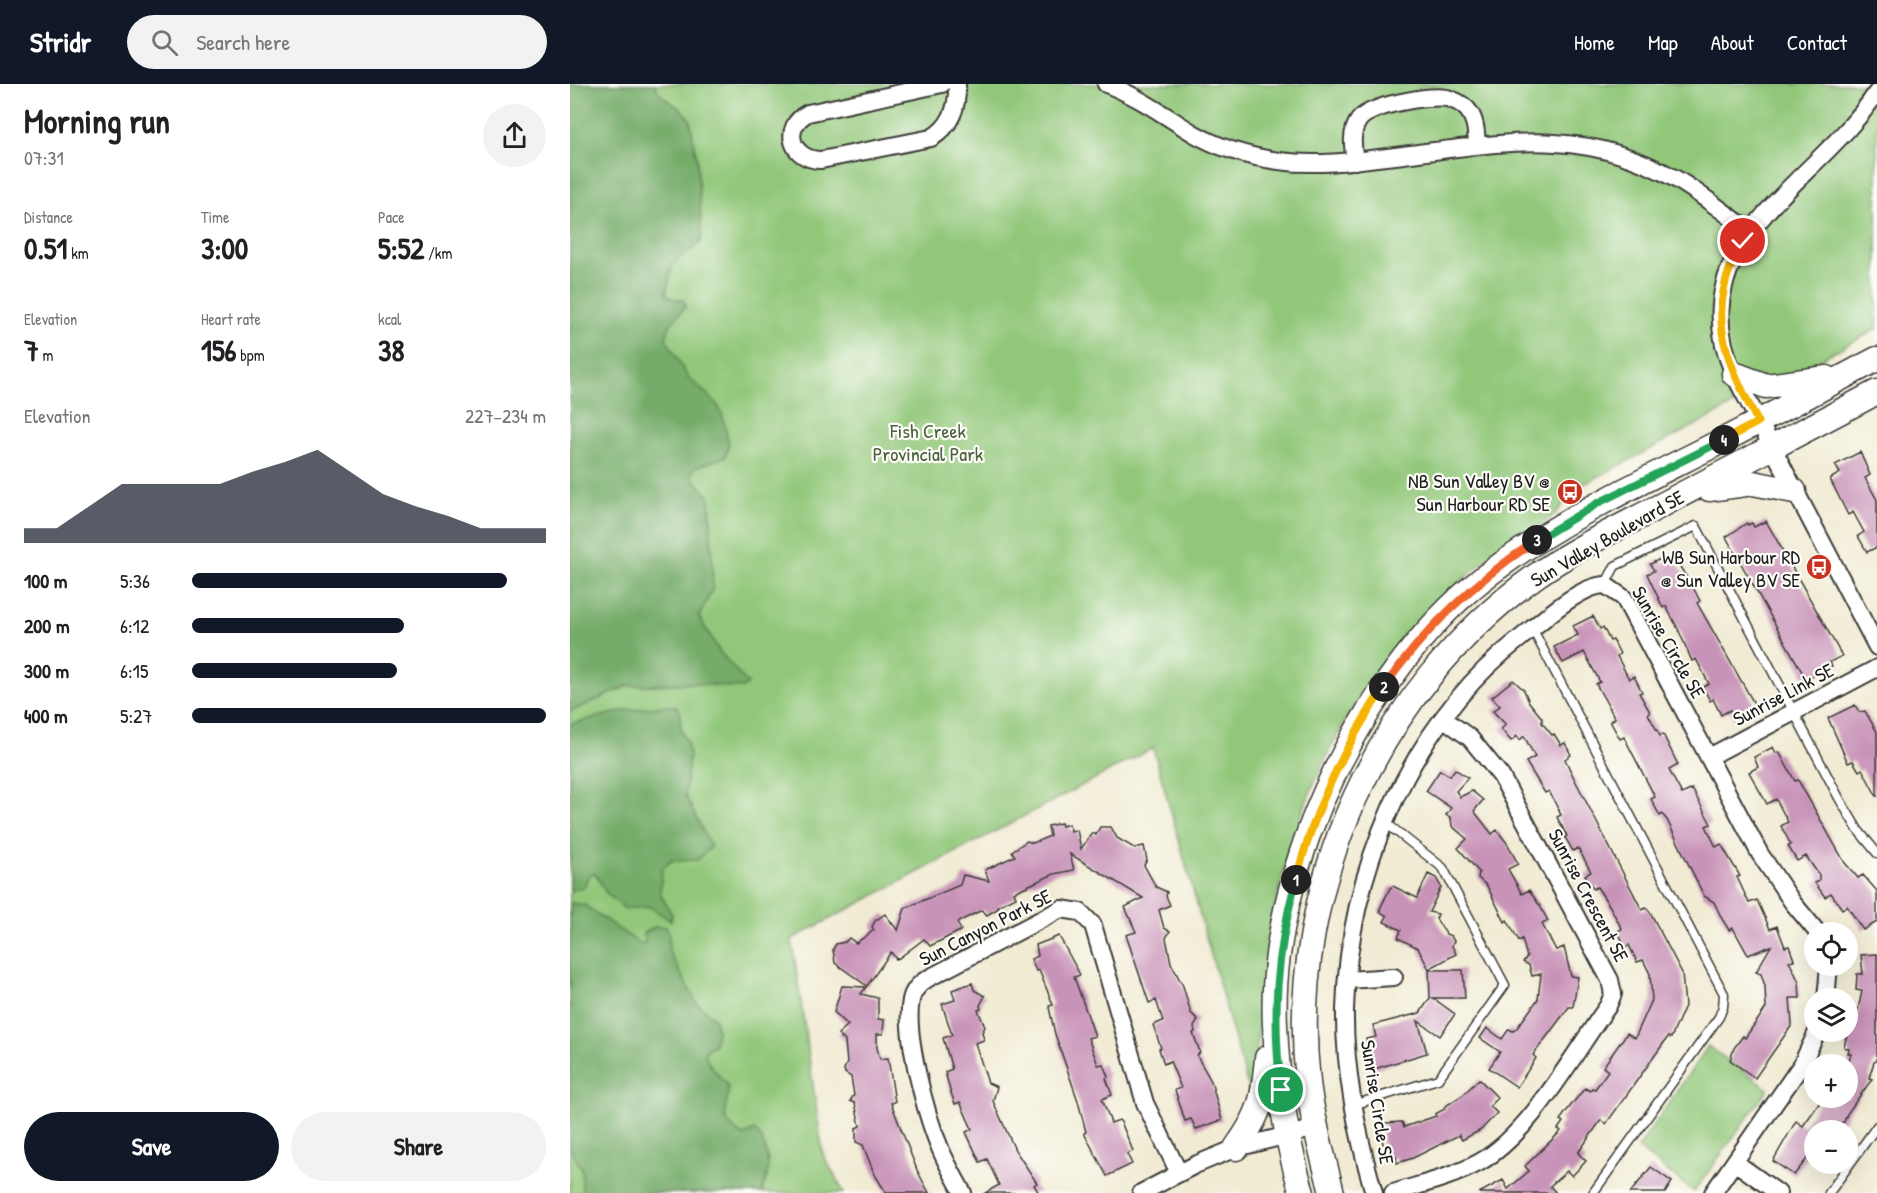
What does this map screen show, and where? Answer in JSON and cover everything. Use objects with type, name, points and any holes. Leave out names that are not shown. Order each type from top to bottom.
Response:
[{"type":"main road","name":"Sun Valley Boulevard SE","points":[[1302,1193],[1287,1135],[1275,1024],[1278,967],[1283,932],[1309,834],[1334,771],[1378,697],[1415,647],[1464,594],[1537,540],[1598,503],[1877,359]]},
{"type":"main road","points":[[1734,374],[1772,386],[1816,381],[1853,372]]},
{"type":"main road","name":"Sun Valley Boulevard SE","points":[[1332,1193],[1316,1128],[1306,1051],[1308,963],[1331,863],[1344,824],[1372,760],[1390,730],[1432,672],[1484,618],[1560,561],[1877,392]]},
{"type":"main road","points":[[1677,497],[1731,484],[1753,483],[1794,491]]},
{"type":"main road","points":[[1236,1148],[1257,1118],[1275,1024]]},
{"type":"street","points":[[942,84],[808,113],[795,125],[792,143],[805,157],[821,160],[925,140],[940,132],[950,120],[956,103],[957,84]]},
{"type":"street","points":[[1106,84],[1140,100],[1193,133],[1240,152],[1291,162],[1355,161],[1477,144],[1530,140],[1566,142],[1625,155],[1689,187],[1750,231]]},
{"type":"street","points":[[1877,92],[1852,126],[1750,231],[1732,261],[1722,297],[1721,335],[1734,374],[1877,647]]},
{"type":"street","points":[[1355,161],[1354,129],[1365,114],[1381,106],[1439,98],[1454,100],[1468,110],[1474,122],[1477,144]]},
{"type":"street","name":"Sunrise Circle SE","points":[[1374,1193],[1353,1105],[1346,1043],[1347,980],[1352,937],[1364,885],[1386,823],[1411,769],[1443,718],[1476,679],[1532,628],[1586,590],[1605,585],[1624,598],[1769,868],[1809,922]]},
{"type":"street","name":"Sunrise Link SE","points":[[1709,757],[1877,668]]},
{"type":"street","name":"Sunrise Crescent SE","points":[[1393,1193],[1462,1171],[1502,1146],[1524,1125],[1608,1006],[1613,994],[1610,980],[1501,776],[1470,738],[1443,718]]},
{"type":"street","name":"Sun Canyon Park SE","points":[[963,1193],[940,1148],[925,1106],[914,1056],[911,999],[921,982],[1061,909],[1080,912],[1093,925],[1145,1103],[1179,1173]]},
{"type":"street","points":[[1347,980],[1394,977]]},
{"type":"street","points":[[1713,1193],[1736,1163],[1802,1064],[1812,1042]]},
{"type":"street","points":[[1141,1193],[1179,1173],[1236,1148],[1316,1128]]},
{"type":"street","points":[[1736,1163],[1778,1193]]},
{"type":"lane","points":[[1605,585],[1615,566],[1696,526],[1839,798],[1877,853]]},
{"type":"lane","points":[[1532,628],[1724,994],[1719,1017],[1593,1193]]},
{"type":"lane","points":[[1353,1105],[1438,1079],[1505,986],[1443,868],[1386,823]]},
{"type":"lane","points":[[1829,1193],[1877,1126]]},
{"type":"green space","name":"Fish Creek Provincial Park","points":[[570,84],[1877,84],[1877,329],[1571,491],[1560,508],[1549,519],[1488,559],[1463,579],[1397,647],[1351,712],[1331,747],[1299,821],[1287,859],[1272,923],[1261,999],[1252,1101],[1153,748],[792,939],[823,1154],[844,1193],[570,1193]]},
{"type":"green space","points":[[570,84],[654,84],[661,95],[682,110],[690,120],[697,159],[702,238],[699,244],[673,263],[666,294],[671,298],[683,300],[686,306],[670,325],[666,338],[687,376],[715,402],[722,413],[729,445],[725,457],[694,468],[692,476],[710,500],[713,588],[699,617],[719,651],[748,684],[742,688],[692,683],[627,686],[570,712]]},
{"type":"green space","points":[[676,706],[680,712],[681,732],[687,742],[689,755],[685,795],[711,847],[697,860],[671,861],[662,869],[660,893],[672,915],[671,921],[650,907],[625,909],[606,893],[595,873],[589,875],[584,887],[570,891],[570,724],[622,711]]},
{"type":"green space","points":[[570,903],[584,905],[642,945],[646,940],[643,934],[654,927],[666,927],[669,932],[669,951],[681,974],[696,1002],[715,1019],[717,1032],[714,1045],[707,1049],[705,1055],[728,1086],[725,1112],[728,1123],[743,1136],[754,1130],[764,1144],[768,1169],[763,1193],[582,1193],[582,1169],[570,1149]]},
{"type":"green space","points":[[1708,1046],[1768,1089],[1694,1192],[1638,1148]]},
{"type":"building","points":[[1860,452],[1870,475],[1865,478],[1877,500],[1877,547],[1867,552],[1858,536],[1864,532],[1853,512],[1848,515],[1830,479],[1840,473],[1835,465]]},
{"type":"building","points":[[1766,521],[1842,656],[1830,662],[1832,666],[1806,679],[1726,537],[1747,523],[1748,525],[1752,523],[1754,527]]},
{"type":"building","points":[[1674,557],[1695,591],[1700,601],[1697,603],[1756,707],[1734,719],[1730,710],[1721,715],[1713,699],[1710,701],[1703,687],[1709,684],[1696,659],[1692,661],[1678,629],[1666,606],[1663,608],[1647,574],[1654,571],[1650,564],[1660,559],[1662,563]]},
{"type":"building","points":[[1593,616],[1600,629],[1603,627],[1610,641],[1613,640],[1620,654],[1617,656],[1629,679],[1634,676],[1642,692],[1639,693],[1650,712],[1648,714],[1660,736],[1663,734],[1678,765],[1669,770],[1682,794],[1692,789],[1711,824],[1706,826],[1716,847],[1721,844],[1740,876],[1737,877],[1749,903],[1757,900],[1770,929],[1777,926],[1785,947],[1789,946],[1794,960],[1789,961],[1799,982],[1800,998],[1790,998],[1792,1025],[1755,1078],[1730,1060],[1734,1048],[1743,1036],[1745,1038],[1766,1008],[1765,986],[1761,974],[1756,972],[1771,946],[1748,955],[1733,928],[1729,930],[1714,902],[1704,896],[1667,820],[1662,814],[1660,816],[1651,799],[1655,797],[1624,737],[1620,739],[1610,721],[1615,718],[1596,684],[1600,682],[1584,652],[1563,663],[1554,647],[1578,635],[1573,626]]},
{"type":"building","points":[[1513,680],[1524,690],[1529,702],[1542,718],[1542,723],[1552,735],[1554,734],[1561,745],[1565,743],[1571,755],[1565,759],[1574,778],[1642,910],[1646,908],[1650,912],[1682,973],[1685,1006],[1671,1038],[1668,1037],[1606,1124],[1601,1120],[1578,1153],[1586,1161],[1572,1176],[1567,1171],[1550,1186],[1556,1193],[1479,1193],[1503,1180],[1508,1189],[1529,1171],[1525,1166],[1561,1131],[1558,1129],[1563,1122],[1560,1120],[1572,1104],[1585,1088],[1590,1091],[1592,1088],[1595,1089],[1608,1071],[1603,1067],[1627,1033],[1635,1038],[1652,1000],[1650,974],[1643,960],[1637,962],[1629,945],[1625,947],[1618,931],[1622,929],[1609,905],[1597,887],[1593,889],[1585,875],[1591,872],[1578,848],[1573,851],[1565,837],[1567,836],[1557,817],[1561,815],[1549,791],[1545,793],[1526,762],[1535,757],[1524,736],[1520,740],[1517,736],[1511,741],[1501,729],[1506,725],[1493,711],[1500,706],[1492,697]]},
{"type":"building","points":[[1855,705],[1859,712],[1865,711],[1877,732],[1877,797],[1862,769],[1859,771],[1853,761],[1848,763],[1828,718]]},
{"type":"building","points":[[1773,747],[1776,753],[1779,752],[1795,781],[1798,780],[1845,863],[1858,878],[1863,875],[1877,891],[1877,922],[1863,930],[1847,906],[1842,909],[1831,893],[1825,897],[1815,883],[1819,880],[1819,875],[1806,856],[1797,861],[1788,846],[1791,845],[1781,826],[1788,822],[1776,799],[1767,804],[1749,772],[1758,767],[1754,757]]},
{"type":"building","points":[[1455,769],[1468,778],[1456,791],[1460,797],[1472,791],[1483,800],[1474,811],[1492,834],[1497,830],[1507,843],[1518,864],[1508,869],[1522,894],[1529,890],[1540,906],[1548,921],[1542,924],[1556,950],[1564,947],[1571,976],[1578,977],[1573,1007],[1569,1007],[1533,1055],[1536,1058],[1517,1087],[1489,1068],[1500,1052],[1480,1038],[1487,1028],[1502,1039],[1509,1029],[1513,1031],[1517,1028],[1538,999],[1541,974],[1532,976],[1529,965],[1523,962],[1527,957],[1522,939],[1519,941],[1507,920],[1505,922],[1487,886],[1478,878],[1479,872],[1458,848],[1467,839],[1452,826],[1451,818],[1446,815],[1451,808],[1426,791],[1440,770],[1450,776]]},
{"type":"building","points":[[1061,823],[1062,826],[1069,824],[1071,831],[1077,830],[1081,849],[1092,833],[1096,835],[1100,827],[1111,827],[1117,838],[1134,848],[1144,846],[1147,860],[1144,865],[1156,887],[1167,892],[1166,896],[1170,905],[1159,910],[1164,928],[1170,931],[1166,938],[1171,963],[1183,986],[1191,1013],[1198,1020],[1193,1033],[1200,1052],[1197,1056],[1211,1081],[1222,1120],[1196,1129],[1191,1119],[1185,1121],[1175,1090],[1181,1088],[1170,1061],[1164,1064],[1153,1025],[1163,1021],[1156,1000],[1149,1003],[1126,935],[1136,932],[1125,907],[1143,898],[1070,854],[1074,870],[1054,874],[1014,892],[1016,897],[998,906],[999,908],[987,915],[982,910],[960,921],[957,923],[961,930],[930,946],[924,939],[899,958],[896,959],[891,952],[867,986],[835,963],[833,949],[836,944],[845,942],[849,938],[856,943],[874,930],[872,927],[875,921],[885,914],[898,931],[905,908],[960,885],[963,875],[989,881],[985,870],[1015,856],[1012,851],[1027,841],[1033,843],[1050,836],[1048,826]]},
{"type":"building","points":[[1428,874],[1436,878],[1441,887],[1429,912],[1438,914],[1436,919],[1454,941],[1452,946],[1456,954],[1429,969],[1418,948],[1398,938],[1401,930],[1384,922],[1387,916],[1379,911],[1393,886],[1417,898]]},
{"type":"building","points":[[1059,936],[1080,975],[1074,977],[1095,1036],[1088,1038],[1098,1065],[1103,1064],[1108,1077],[1106,1078],[1112,1095],[1102,1099],[1111,1123],[1119,1120],[1121,1122],[1133,1151],[1127,1154],[1132,1164],[1107,1176],[1084,1133],[1086,1132],[1078,1101],[1055,1034],[1049,1006],[1053,1005],[1039,970],[1036,971],[1031,959],[1038,956],[1036,945]]},
{"type":"building","points":[[1877,954],[1877,1061],[1874,1062],[1869,1078],[1872,1079],[1858,1099],[1858,1054],[1848,1053],[1849,1049],[1844,1047],[1845,1042],[1858,1042],[1858,1010],[1862,991],[1856,988],[1857,976],[1863,974],[1861,955]]},
{"type":"building","points":[[1429,970],[1463,970],[1465,998],[1433,998],[1455,1014],[1440,1036],[1418,1021],[1427,1053],[1374,1069],[1366,1039],[1376,1037],[1373,1025],[1420,1013],[1430,998]]},
{"type":"building","points":[[972,983],[974,990],[985,996],[980,1005],[981,1009],[978,1010],[985,1027],[982,1032],[984,1040],[975,1043],[988,1083],[997,1087],[993,1101],[1015,1150],[1037,1183],[1034,1185],[1039,1193],[985,1193],[999,1185],[987,1159],[980,1162],[966,1132],[972,1129],[960,1102],[955,1104],[950,1090],[945,1072],[952,1069],[943,1038],[952,1035],[942,1004],[955,1000],[952,990]]},
{"type":"building","points":[[842,986],[866,987],[861,994],[878,998],[878,1019],[884,1020],[883,1034],[877,1034],[877,1048],[880,1059],[888,1058],[895,1102],[891,1103],[917,1170],[929,1193],[886,1193],[874,1173],[863,1145],[856,1142],[856,1128],[860,1126],[855,1103],[850,1101],[854,1095],[851,1077],[845,1073],[844,1069],[847,1063],[845,1041],[838,1034],[848,1025],[834,1012]]},
{"type":"building","points":[[1479,1079],[1498,1098],[1490,1106],[1497,1113],[1481,1130],[1462,1140],[1459,1135],[1413,1158],[1397,1163],[1396,1157],[1388,1159],[1381,1137],[1385,1123],[1402,1122],[1404,1127],[1436,1116],[1435,1114],[1463,1095]]},
{"type":"building","points":[[1816,1108],[1851,1108],[1845,1120],[1807,1120]]},
{"type":"building","points":[[1796,1121],[1803,1126],[1804,1163],[1794,1175],[1773,1161]]},
{"type":"building","points":[[1651,1167],[1672,1182],[1665,1193],[1630,1193]]},
{"type":"place","name":"NB Sun Valley BV @ Sun Harbour RD SE","points":[[1570,492]]},
{"type":"place","name":"WB Sun Harbour RD @ Sun Valley BV SE","points":[[1819,567]]},
{"type":"route","points":[[1281,1090],[1275,1024],[1278,967],[1283,932],[1309,834],[1334,771],[1371,706],[1390,678],[1438,620],[1464,594],[1492,571],[1571,518],[1758,422],[1728,362],[1721,330],[1720,312],[1724,286],[1732,261],[1743,241]]}]
